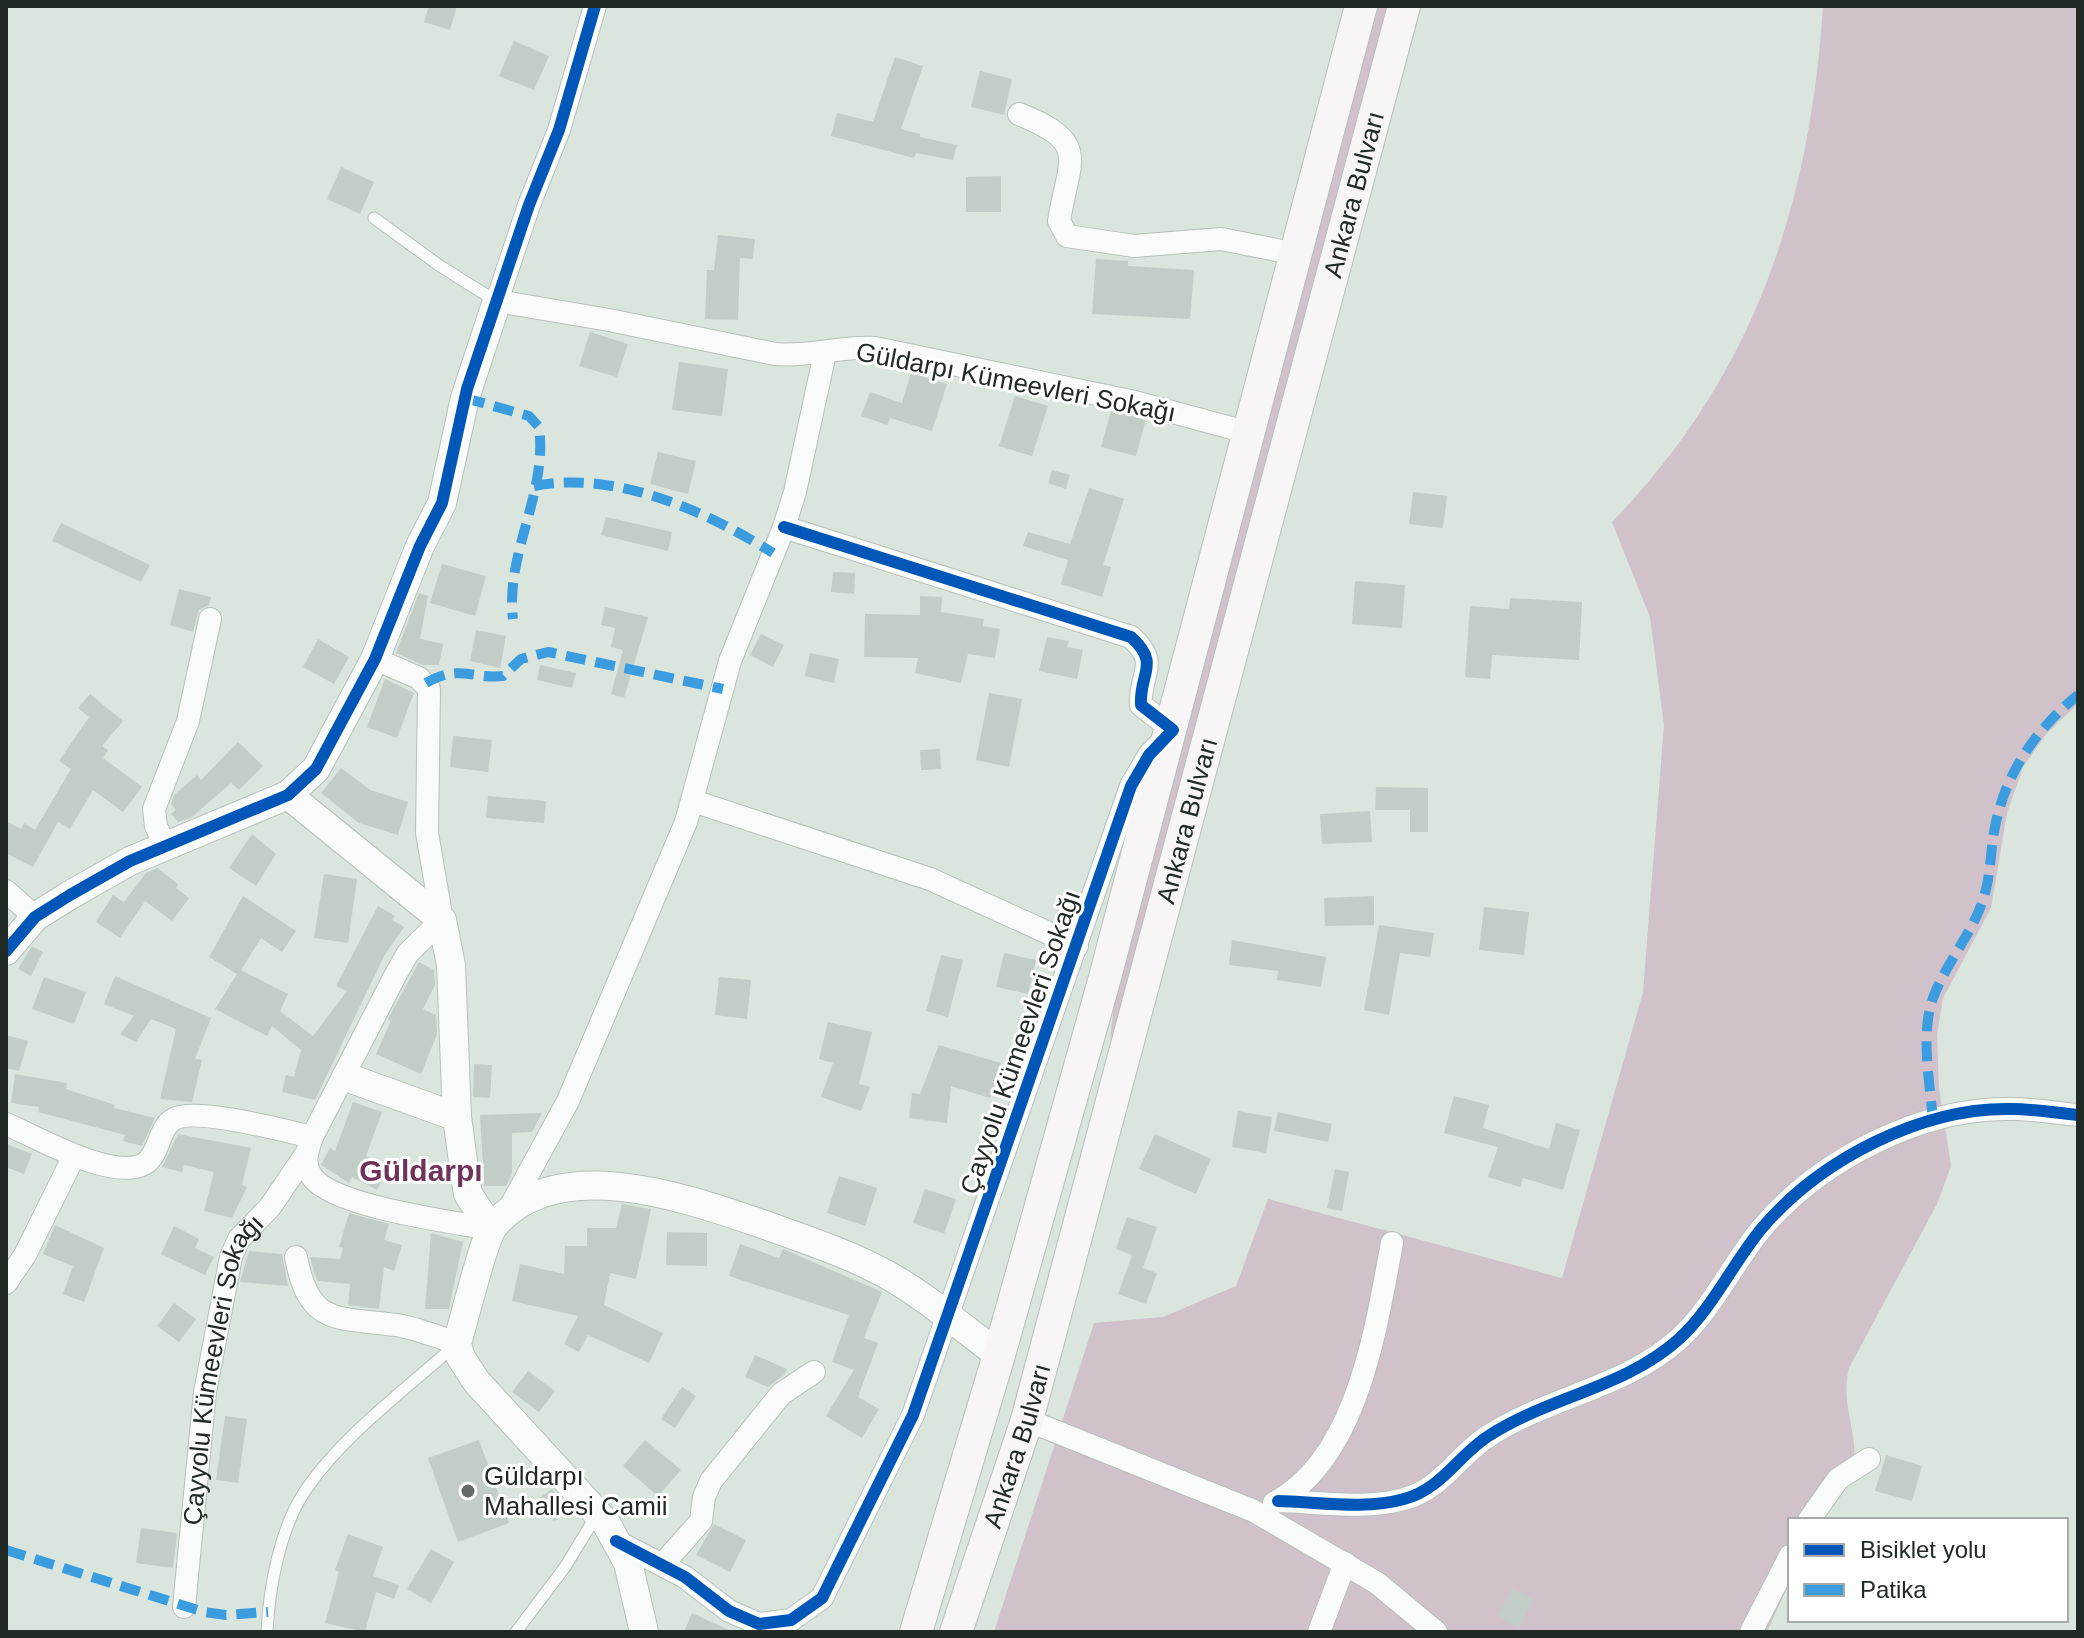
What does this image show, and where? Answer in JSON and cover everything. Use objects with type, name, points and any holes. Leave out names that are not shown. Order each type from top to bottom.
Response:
[{"type":"main road","name":"Ankara Bulvarı","points":[[916,1632],[999,1355],[1173,730],[1361,6]]},
{"type":"main road","name":"Ankara Bulvarı","points":[[956,1632],[1027,1420],[1404,6]]},
{"type":"main road","points":[[999,1355],[1027,1420]]},
{"type":"street","points":[[6,951],[35,917],[130,861],[288,795],[316,769],[375,659],[420,546],[442,503],[465,398],[529,205],[559,130],[595,6]]},
{"type":"street","points":[[1019,114],[1056,132],[1070,152],[1070,177],[1059,221],[1067,236],[1134,246],[1221,239],[1297,254]]},
{"type":"street","name":"Güldarpı Kümeevleri Sokağı","points":[[497,301],[639,325],[744,349],[802,357],[844,348],[875,348],[1135,402],[1250,433]]},
{"type":"street","points":[[644,1632],[631,1574],[598,1512],[476,1381],[460,1356],[457,1343],[498,1222],[568,1101],[693,801],[730,661],[784,527],[805,452],[825,353]]},
{"type":"street","points":[[784,527],[1131,637],[1145,651],[1148,660],[1141,705],[1173,730]]},
{"type":"street","points":[[165,846],[156,826],[154,809],[188,721],[210,619]]},
{"type":"street","points":[[375,659],[419,678],[429,689],[427,833],[453,994],[457,1117],[468,1194],[498,1222]]},
{"type":"street","name":"Çayyolu Kümeevleri Sokağı","points":[[616,1541],[662,1565],[729,1611],[759,1624],[791,1620],[808,1611],[832,1581],[899,1449],[949,1317],[1131,786],[1149,755],[1173,730]]},
{"type":"street","points":[[288,795],[442,920]]},
{"type":"street","name":"Çayyolu Kümeevleri Sokağı","points":[[693,801],[930,879],[1077,946]]},
{"type":"street","points":[[6,891],[35,917]]},
{"type":"street","name":"Çayyolu Kümeevleri Sokağı","points":[[184,1607],[205,1392],[231,1257],[239,1239],[270,1207],[309,1145],[408,953],[442,920]]},
{"type":"street","points":[[346,1077],[457,1117]]},
{"type":"street","points":[[1278,1501],[1375,1503],[1420,1494],[1443,1479],[1490,1435],[1643,1365],[1680,1338],[1764,1227],[1789,1200],[1813,1180],[1879,1142],[1941,1118],[1974,1111],[2011,1109],[2078,1115]]},
{"type":"street","points":[[6,1124],[74,1156],[113,1165],[143,1164],[168,1124],[184,1116],[233,1120],[309,1145],[313,1179],[332,1191],[374,1206],[498,1222],[536,1197],[572,1189],[616,1186],[664,1193],[745,1218],[862,1263],[913,1291],[999,1355]]},
{"type":"street","points":[[6,1283],[25,1255],[74,1156]]},
{"type":"street","points":[[1254,1511],[1278,1501],[1320,1464],[1358,1391],[1392,1243]]},
{"type":"street","name":"Çayyolu Kümeevleri Sokağı","points":[[296,1257],[308,1296],[327,1316],[351,1323],[413,1328],[457,1343]]},
{"type":"street","points":[[662,1565],[695,1532],[711,1481],[781,1394],[814,1372]]},
{"type":"street","points":[[1027,1420],[1254,1511],[1345,1563],[1403,1602],[1436,1632]]},
{"type":"street","points":[[1810,1518],[1838,1479],[1869,1459]]},
{"type":"street","points":[[1751,1632],[1788,1560]]},
{"type":"street","points":[[1319,1632],[1345,1563]]},
{"type":"lane","points":[[374,218],[450,273],[497,301]]},
{"type":"lane","points":[[267,1632],[268,1612],[283,1544],[304,1493],[350,1440],[457,1343]]},
{"type":"lane","points":[[516,1632],[584,1539],[598,1512]]},
{"type":"shaded area","points":[[1377,6],[1387,6],[1124,999],[1110,1040],[1115,996]]},
{"type":"shaded area","points":[[1823,6],[2078,6],[2078,704],[2047,733],[2023,767],[2007,813],[1991,908],[1943,998],[1937,1035],[1939,1088],[1951,1166],[1937,1204],[1849,1368],[1847,1397],[1854,1455],[1845,1484],[1825,1518],[1788,1518],[1788,1585],[1767,1632],[994,1632],[1094,1323],[1163,1317],[1236,1286],[1268,1199],[1562,1278],[1643,992],[1664,725],[1650,617],[1612,522],[1661,466],[1703,408],[1738,347],[1766,284],[1788,219],[1805,150]]},
{"type":"building","points":[[429,6],[457,6],[450,30],[424,22]]},
{"type":"building","points":[[514,41],[549,56],[534,90],[499,76]]},
{"type":"building","points":[[895,57],[923,66],[901,129],[920,134],[920,137],[957,145],[953,160],[916,153],[914,158],[831,136],[837,113],[873,122]]},
{"type":"building","points":[[980,71],[1012,79],[1004,115],[971,107]]},
{"type":"building","points":[[341,167],[374,182],[360,214],[327,199]]},
{"type":"building","points":[[1001,176],[1001,212],[966,212],[966,177]]},
{"type":"building","points":[[718,235],[755,239],[753,259],[740,258],[738,320],[705,319],[707,270],[714,270]]},
{"type":"building","points":[[1096,259],[1128,261],[1128,266],[1194,270],[1190,319],[1092,314]]},
{"type":"building","points":[[590,332],[628,344],[617,377],[579,366]]},
{"type":"building","points":[[679,362],[728,369],[722,416],[672,410]]},
{"type":"building","points":[[911,373],[947,384],[932,431],[890,418],[887,425],[861,416],[870,392],[902,403]]},
{"type":"building","points":[[1015,396],[1048,406],[1032,456],[999,446]]},
{"type":"building","points":[[1111,411],[1146,419],[1136,456],[1101,447]]},
{"type":"building","points":[[658,452],[696,461],[688,494],[650,484]]},
{"type":"building","points":[[1052,470],[1070,475],[1066,489],[1048,483]]},
{"type":"building","points":[[1089,488],[1124,499],[1103,565],[1111,567],[1102,597],[1061,584],[1068,560],[1023,546],[1028,532],[1070,544]]},
{"type":"building","points":[[1413,492],[1447,496],[1443,528],[1409,524]]},
{"type":"building","points":[[606,517],[672,532],[668,551],[601,535]]},
{"type":"building","points":[[61,523],[150,565],[141,582],[52,541]]},
{"type":"building","points":[[442,564],[486,576],[475,616],[430,603]]},
{"type":"building","points":[[833,572],[855,573],[854,594],[831,592]]},
{"type":"building","points":[[1355,581],[1405,585],[1402,628],[1352,624]]},
{"type":"building","points":[[179,589],[211,597],[209,605],[199,610],[193,632],[170,625]]},
{"type":"building","points":[[419,593],[428,596],[420,639],[443,644],[439,665],[423,665],[396,653]]},
{"type":"building","points":[[920,596],[942,597],[941,612],[984,619],[983,626],[1000,629],[995,658],[968,654],[961,683],[915,673],[918,658],[864,657],[865,614],[920,615]]},
{"type":"building","points":[[1510,598],[1582,602],[1579,660],[1492,655],[1490,679],[1465,677],[1470,606],[1509,609]]},
{"type":"building","points":[[605,607],[648,617],[624,698],[611,694],[623,650],[611,647],[615,628],[601,625]]},
{"type":"building","points":[[476,630],[506,636],[500,668],[470,661]]},
{"type":"building","points":[[761,634],[784,645],[773,667],[750,655]]},
{"type":"building","points":[[1047,637],[1069,641],[1067,647],[1083,650],[1077,679],[1039,671]]},
{"type":"building","points":[[318,639],[349,657],[334,684],[303,667]]},
{"type":"building","points":[[810,653],[839,659],[834,683],[805,676]]},
{"type":"building","points":[[540,665],[576,673],[572,688],[537,680]]},
{"type":"building","points":[[385,679],[414,693],[397,738],[367,727]]},
{"type":"building","points":[[989,693],[1022,699],[1009,767],[976,760]]},
{"type":"building","points":[[90,694],[123,721],[102,746],[108,750],[103,758],[142,787],[123,812],[93,790],[70,829],[58,822],[33,867],[6,853],[6,821],[21,829],[24,823],[35,830],[71,769],[59,761],[89,717],[78,708]]},
{"type":"building","points":[[453,736],[492,740],[488,772],[450,767]]},
{"type":"building","points":[[238,742],[263,766],[239,790],[231,783],[192,817],[178,822],[171,814],[176,810],[171,804],[174,795],[197,775],[201,780]]},
{"type":"building","points":[[940,749],[941,769],[921,770],[920,750]]},
{"type":"building","points":[[341,768],[370,790],[408,802],[398,835],[359,823],[321,793]]},
{"type":"building","points":[[1376,787],[1428,788],[1428,832],[1410,832],[1410,810],[1375,810]]},
{"type":"building","points":[[488,796],[546,801],[544,823],[486,818]]},
{"type":"building","points":[[1370,811],[1372,842],[1322,844],[1320,814]]},
{"type":"building","points":[[252,834],[276,854],[256,886],[229,868]]},
{"type":"building","points":[[157,868],[178,884],[176,888],[189,898],[172,921],[145,901],[120,938],[96,922],[113,895],[124,902],[146,873]]},
{"type":"building","points":[[324,874],[357,879],[348,943],[314,938]]},
{"type":"building","points":[[243,896],[296,931],[282,952],[261,938],[241,970],[288,994],[280,1011],[313,1036],[347,991],[336,986],[378,906],[395,916],[392,920],[404,927],[384,956],[315,1100],[282,1092],[286,1075],[294,1077],[301,1050],[272,1026],[267,1036],[215,1009],[237,974],[209,957]]},
{"type":"building","points":[[1374,896],[1374,925],[1325,926],[1324,898]]},
{"type":"building","points":[[1484,907],[1529,912],[1524,955],[1479,950]]},
{"type":"building","points":[[1379,925],[1434,933],[1430,957],[1400,953],[1389,1015],[1364,1010]]},
{"type":"building","points":[[1232,940],[1326,957],[1321,987],[1277,980],[1278,971],[1229,965]]},
{"type":"building","points":[[32,946],[43,952],[31,976],[18,969]]},
{"type":"building","points":[[1004,953],[1036,960],[1028,994],[996,987]]},
{"type":"building","points":[[941,955],[963,960],[948,1017],[926,1011]]},
{"type":"building","points":[[419,962],[434,970],[435,985],[423,1009],[436,1015],[437,1034],[421,1074],[376,1054],[391,1021],[388,1019]]},
{"type":"building","points":[[115,976],[211,1018],[195,1059],[202,1060],[192,1102],[160,1099],[176,1029],[151,1019],[136,1042],[120,1034],[134,1016],[104,1004]]},
{"type":"building","points":[[44,977],[86,992],[74,1024],[32,1009]]},
{"type":"building","points":[[719,977],[751,980],[747,1019],[715,1015]]},
{"type":"building","points":[[828,1022],[872,1032],[859,1084],[870,1087],[861,1111],[821,1097],[833,1063],[819,1059]]},
{"type":"building","points":[[6,1035],[28,1041],[19,1071],[6,1068]]},
{"type":"building","points":[[939,1045],[1001,1063],[990,1098],[951,1086],[947,1123],[909,1118],[912,1093],[920,1094]]},
{"type":"building","points":[[474,1064],[492,1065],[490,1098],[473,1097]]},
{"type":"building","points":[[15,1074],[67,1083],[66,1089],[115,1105],[114,1108],[155,1118],[142,1146],[123,1141],[125,1135],[38,1112],[39,1107],[11,1103]]},
{"type":"building","points":[[1454,1096],[1489,1105],[1483,1128],[1549,1149],[1556,1123],[1580,1130],[1563,1190],[1523,1178],[1520,1187],[1488,1177],[1498,1147],[1444,1133]]},
{"type":"building","points":[[353,1102],[382,1112],[366,1156],[389,1168],[377,1190],[352,1177],[349,1183],[321,1165],[330,1148],[335,1151]]},
{"type":"building","points":[[1238,1111],[1272,1117],[1266,1153],[1232,1147]]},
{"type":"building","points":[[1278,1112],[1332,1124],[1328,1142],[1274,1131]]},
{"type":"building","points":[[542,1113],[532,1132],[512,1133],[512,1174],[506,1186],[484,1186],[480,1115]]},
{"type":"building","points":[[178,1134],[251,1148],[242,1185],[247,1187],[232,1218],[204,1211],[214,1172],[184,1165],[182,1172],[162,1167]]},
{"type":"building","points":[[1155,1134],[1211,1159],[1196,1194],[1139,1169]]},
{"type":"building","points":[[6,1144],[32,1154],[24,1174],[6,1167]]},
{"type":"building","points":[[1335,1169],[1349,1172],[1342,1211],[1327,1208]]},
{"type":"building","points":[[839,1176],[877,1188],[865,1226],[827,1213]]},
{"type":"building","points":[[925,1189],[956,1199],[944,1234],[913,1223]]},
{"type":"building","points":[[622,1204],[651,1209],[636,1279],[610,1273],[604,1305],[663,1333],[649,1363],[588,1335],[579,1352],[564,1344],[578,1316],[512,1301],[520,1264],[564,1274],[565,1246],[587,1246],[587,1228],[616,1228]]},
{"type":"building","points":[[349,1213],[389,1224],[384,1240],[402,1245],[394,1271],[384,1267],[379,1309],[348,1305],[350,1284],[318,1281],[315,1275],[310,1257],[340,1259],[343,1248],[339,1247]]},
{"type":"building","points":[[1127,1217],[1157,1227],[1143,1268],[1157,1273],[1146,1304],[1118,1294],[1132,1255],[1116,1249]]},
{"type":"building","points":[[55,1225],[104,1248],[84,1302],[63,1294],[73,1266],[43,1254]]},
{"type":"building","points":[[174,1226],[199,1239],[195,1248],[214,1257],[205,1275],[161,1254]]},
{"type":"building","points":[[667,1232],[707,1233],[707,1266],[666,1265]]},
{"type":"building","points":[[431,1233],[463,1242],[449,1309],[425,1309]]},
{"type":"building","points":[[740,1244],[779,1258],[783,1249],[882,1292],[864,1338],[878,1343],[858,1397],[879,1409],[862,1438],[826,1416],[854,1370],[832,1362],[849,1315],[729,1276]]},
{"type":"building","points":[[249,1251],[282,1254],[288,1286],[240,1282]]},
{"type":"building","points":[[174,1303],[196,1319],[179,1342],[157,1326]]},
{"type":"building","points":[[755,1355],[787,1369],[784,1375],[768,1387],[745,1377]]},
{"type":"building","points":[[528,1371],[555,1391],[539,1412],[512,1392]]},
{"type":"building","points":[[682,1387],[696,1396],[675,1428],[661,1419]]},
{"type":"building","points":[[225,1416],[247,1419],[238,1483],[216,1480]]},
{"type":"building","name":"Güldarpı Mahallesi Camii","points":[[479,1440],[509,1523],[458,1542],[428,1458]]},
{"type":"building","points":[[645,1440],[681,1470],[658,1496],[623,1466]]},
{"type":"building","points":[[1886,1455],[1922,1466],[1912,1501],[1875,1491]]},
{"type":"building","points":[[552,1489],[569,1512],[554,1521],[538,1499]]},
{"type":"building","points":[[714,1524],[746,1540],[730,1572],[696,1555]]},
{"type":"building","points":[[141,1528],[177,1533],[173,1568],[136,1563]]},
{"type":"building","points":[[348,1534],[383,1547],[373,1576],[399,1585],[394,1599],[376,1592],[365,1632],[325,1623],[339,1572],[335,1570]]},
{"type":"building","points":[[431,1549],[454,1562],[431,1603],[407,1589]]},
{"type":"building","points":[[1513,1588],[1534,1599],[1519,1628],[1497,1616]]},
{"type":"building","points":[[692,1613],[733,1632],[684,1632]]},
{"type":"marked path","points":[[465,398],[529,416],[539,427],[538,476],[515,571],[513,619]]},
{"type":"marked path","points":[[534,486],[565,483],[628,489],[689,509],[773,553]]},
{"type":"marked path","points":[[426,683],[456,673],[503,676],[521,659],[548,652],[723,689]]},
{"type":"marked path","points":[[1933,1121],[1927,1039],[1930,1007],[1983,900],[1993,836],[2006,789],[2036,738],[2078,695]]},
{"type":"marked path","points":[[6,1550],[204,1612],[226,1615],[268,1612]]},
{"type":"cycle path","points":[[6,951],[35,917],[70,895],[130,861],[288,795],[316,769],[375,659],[420,546],[442,503],[467,389],[529,205],[559,130],[595,6]]},
{"type":"cycle path","points":[[616,1541],[685,1577],[729,1611],[759,1624],[791,1620],[822,1598],[913,1415],[1131,786],[1149,755],[1173,730],[1141,705],[1147,662],[1140,646],[1131,637],[784,527]]},
{"type":"cycle path","points":[[1278,1501],[1374,1504],[1404,1499],[1429,1487],[1479,1443],[1513,1422],[1635,1369],[1658,1355],[1691,1327],[1751,1242],[1786,1203],[1813,1180],[1875,1142],[1943,1117],[1978,1111],[2020,1109],[2078,1115]]},
{"type":"place","name":"Güldarpı Mahallesi Camii","points":[[468,1491]]},
{"type":"district","name":"Güldarpı","points":[[421,1170]]}]
